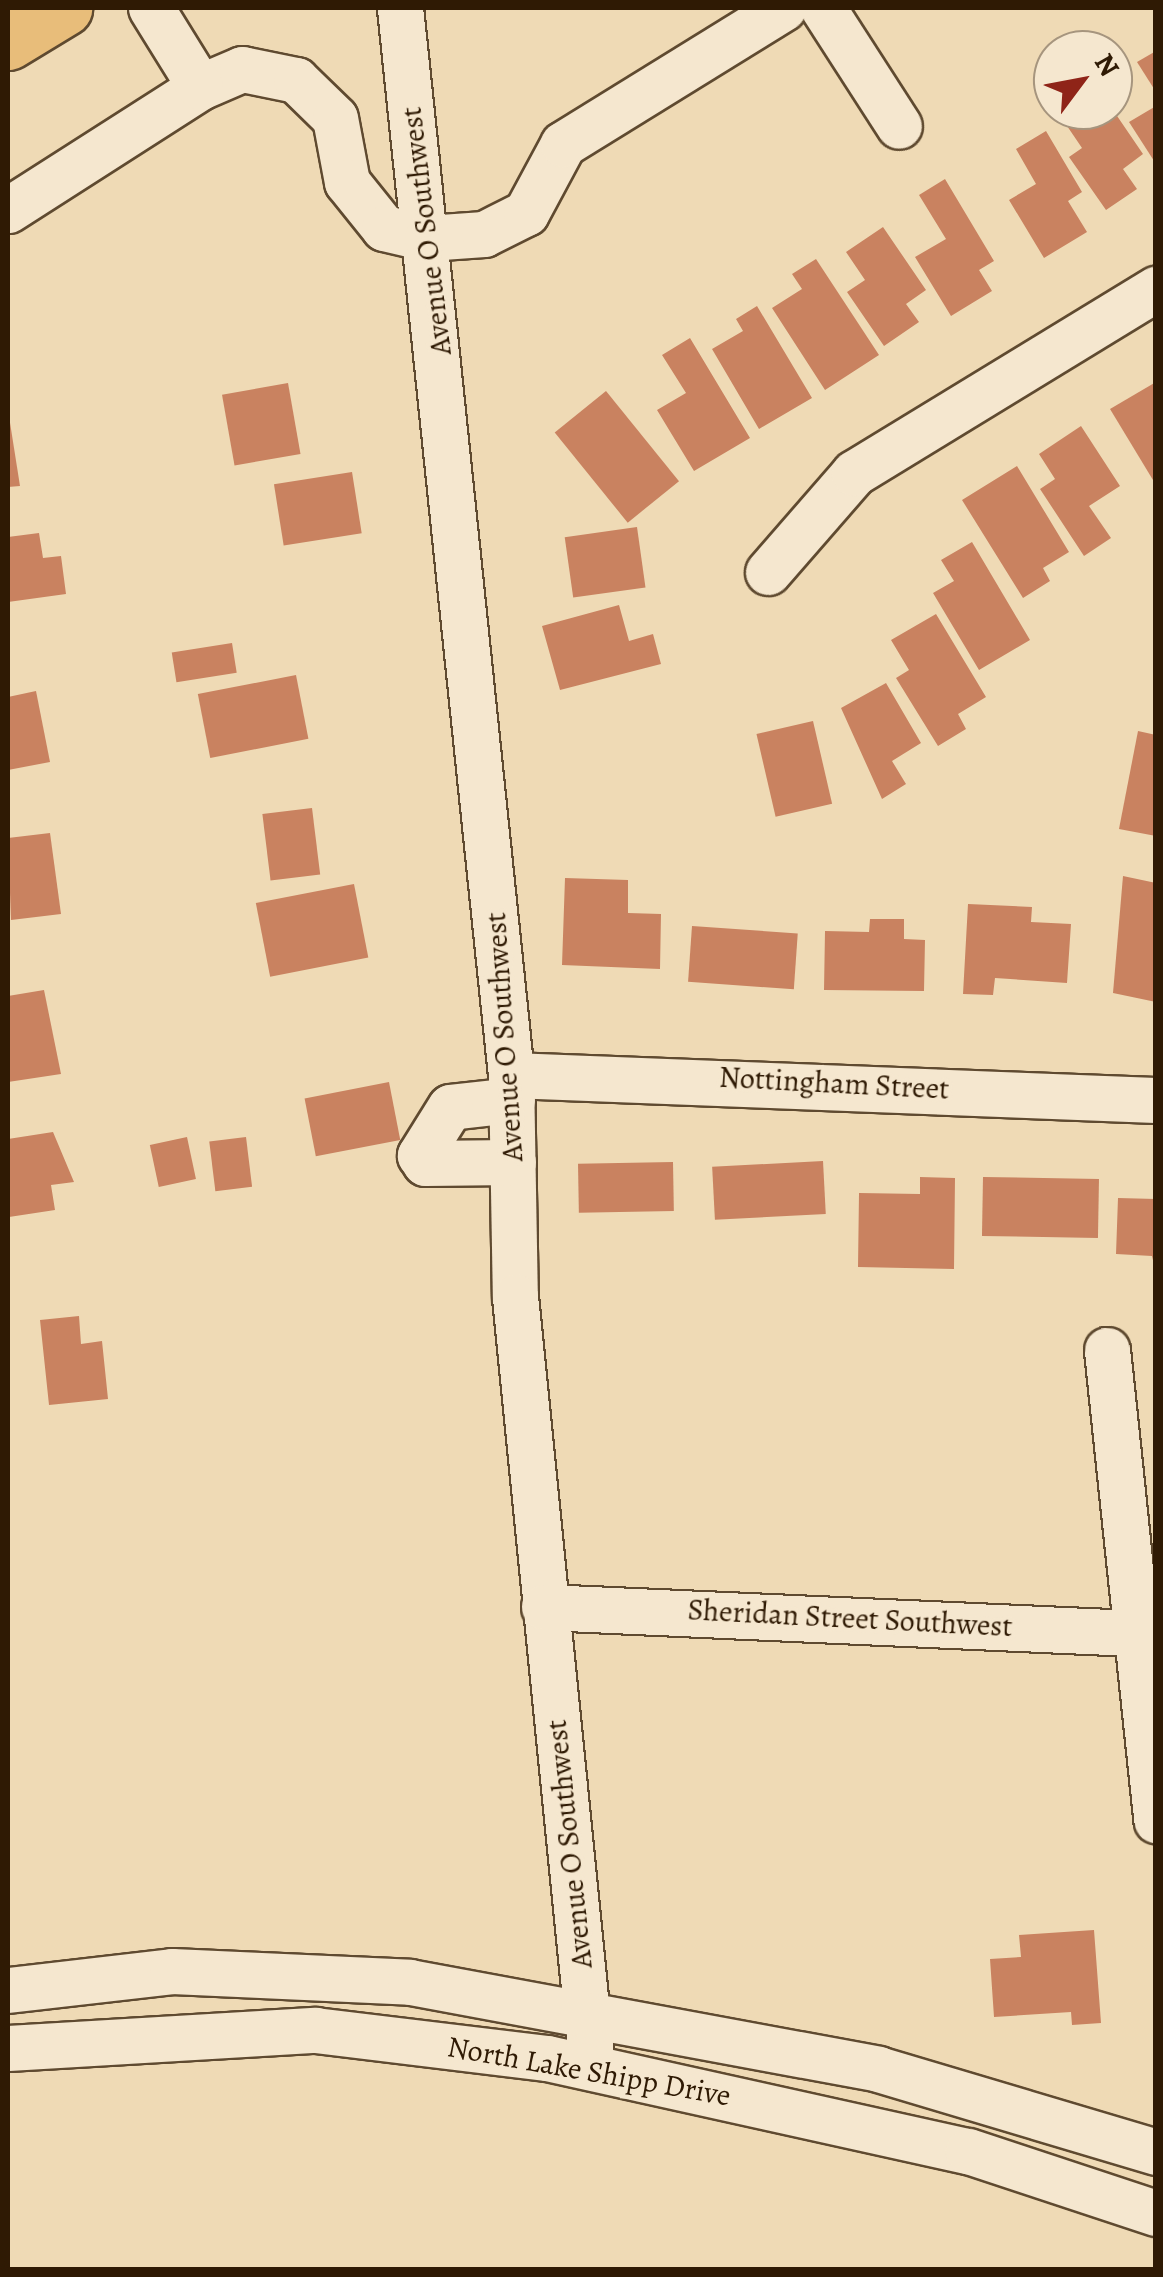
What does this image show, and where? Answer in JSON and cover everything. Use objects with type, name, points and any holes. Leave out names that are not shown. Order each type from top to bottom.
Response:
[{"type":"main road","points":[[8,42],[64,8]]},
{"type":"street","points":[[151,8],[200,87]]},
{"type":"street","name":"Avenue O Southwest","points":[[400,8],[427,238],[511,1088],[512,1162],[544,1607],[592,2067]]},
{"type":"street","points":[[8,210],[200,87],[242,69],[296,80],[335,118],[362,208],[384,228],[427,238],[506,228],[526,213],[562,144],[783,8]]},
{"type":"street","points":[[823,8],[899,126]]},
{"type":"street","points":[[768,572],[854,473],[1156,289]]},
{"type":"street","name":"Nottingham Street","points":[[512,1162],[420,1155],[450,1107],[511,1088],[1156,1100]]},
{"type":"street","points":[[1107,1350],[1146,1633],[1156,1820]]},
{"type":"street","name":"Sheridan Street Southwest","points":[[544,1607],[1146,1633]]},
{"type":"street","name":"North Lake Shipp Drive","points":[[8,1990],[172,1972],[294,1973],[587,2011],[878,2069],[1156,2152]]},
{"type":"street","name":"North Lake Shipp Drive","points":[[8,2048],[314,2030],[592,2067],[968,2151],[1156,2213]]},
{"type":"building","points":[[1156,51],[1156,92],[1137,62]]},
{"type":"building","points":[[1156,106],[1156,164],[1133,128],[1133,120]]},
{"type":"building","points":[[1070,130],[1127,130],[1143,154],[1123,169],[1137,189],[1106,210],[1069,157],[1082,148]]},
{"type":"building","points":[[1046,131],[1082,192],[1068,201],[1087,232],[1044,258],[1009,200],[1036,184],[1016,149]]},
{"type":"building","points":[[945,179],[994,261],[979,270],[992,291],[951,316],[915,257],[946,239],[919,195]]},
{"type":"building","points":[[883,227],[926,290],[906,304],[919,322],[884,346],[847,292],[865,280],[846,252]]},
{"type":"building","points":[[816,259],[879,355],[825,390],[772,308],[802,289],[792,274]]},
{"type":"building","points":[[757,306],[812,398],[759,429],[712,349],[743,331],[736,319]]},
{"type":"building","points":[[690,338],[750,438],[694,471],[657,410],[686,393],[662,355]]},
{"type":"building","points":[[1156,382],[1156,485],[1110,409]]},
{"type":"building","points":[[288,383],[301,454],[235,466],[222,395]]},
{"type":"building","points":[[606,391],[679,481],[628,523],[555,433]]},
{"type":"building","points":[[8,410],[20,486],[8,487]]},
{"type":"building","points":[[1081,426],[1120,486],[1089,506],[1111,538],[1084,556],[1040,489],[1055,479],[1039,454]]},
{"type":"building","points":[[1017,466],[1069,552],[1043,568],[1050,581],[1023,598],[962,500]]},
{"type":"building","points":[[352,472],[362,533],[284,546],[274,484]]},
{"type":"building","points":[[637,527],[645,587],[573,598],[565,537]]},
{"type":"building","points":[[39,533],[43,558],[61,556],[66,594],[8,602],[8,537]]},
{"type":"building","points":[[972,542],[1030,640],[979,670],[933,593],[954,581],[941,560]]},
{"type":"building","points":[[619,605],[629,641],[653,634],[661,664],[560,690],[542,626]]},
{"type":"building","points":[[936,614],[986,697],[958,714],[966,729],[938,746],[896,678],[909,670],[891,640]]},
{"type":"building","points":[[232,643],[237,673],[176,682],[172,653]]},
{"type":"building","points":[[296,675],[308,739],[210,758],[198,694]]},
{"type":"building","points":[[886,683],[921,743],[892,761],[906,784],[882,799],[841,708]]},
{"type":"building","points":[[36,691],[50,762],[8,770],[8,697]]},
{"type":"building","points":[[813,721],[832,804],[776,817],[756,734]]},
{"type":"building","points":[[1138,731],[1156,735],[1156,836],[1119,829]]},
{"type":"building","points":[[312,808],[320,875],[271,881],[262,814]]},
{"type":"building","points":[[50,833],[61,914],[11,920],[8,838]]},
{"type":"building","points":[[1123,876],[1156,883],[1156,1002],[1113,993]]},
{"type":"building","points":[[565,878],[628,880],[628,913],[661,914],[660,969],[562,965]]},
{"type":"building","points":[[354,884],[368,958],[270,977],[256,903]]},
{"type":"building","points":[[968,904],[1032,907],[1031,922],[1071,924],[1067,983],[995,978],[993,995],[963,994]]},
{"type":"building","points":[[870,919],[904,919],[904,939],[925,940],[924,991],[824,990],[825,931],[869,932]]},
{"type":"building","points":[[692,926],[798,933],[794,989],[688,982]]},
{"type":"building","points":[[44,990],[61,1074],[8,1082],[8,996]]},
{"type":"building","points":[[389,1082],[400,1140],[316,1156],[305,1098]]},
{"type":"building","points":[[53,1132],[74,1182],[51,1185],[55,1210],[9,1217],[8,1139]]},
{"type":"building","points":[[187,1137],[196,1179],[159,1187],[150,1145]]},
{"type":"building","points":[[246,1137],[252,1187],[215,1191],[209,1142]]},
{"type":"building","points":[[823,1161],[826,1214],[715,1220],[712,1167]]},
{"type":"building","points":[[673,1162],[674,1211],[579,1213],[578,1164]]},
{"type":"building","points":[[920,1177],[955,1178],[954,1269],[858,1267],[859,1193],[920,1194]]},
{"type":"building","points":[[983,1177],[1099,1179],[1098,1238],[982,1236]]},
{"type":"building","points":[[1118,1198],[1156,1199],[1156,1273],[1152,1256],[1116,1254]]},
{"type":"building","points":[[79,1316],[81,1344],[102,1341],[108,1399],[49,1405],[40,1320]]},
{"type":"building","points":[[1094,1930],[1101,2023],[1072,2025],[1071,2012],[994,2017],[990,1959],[1021,1957],[1019,1935]]}]
